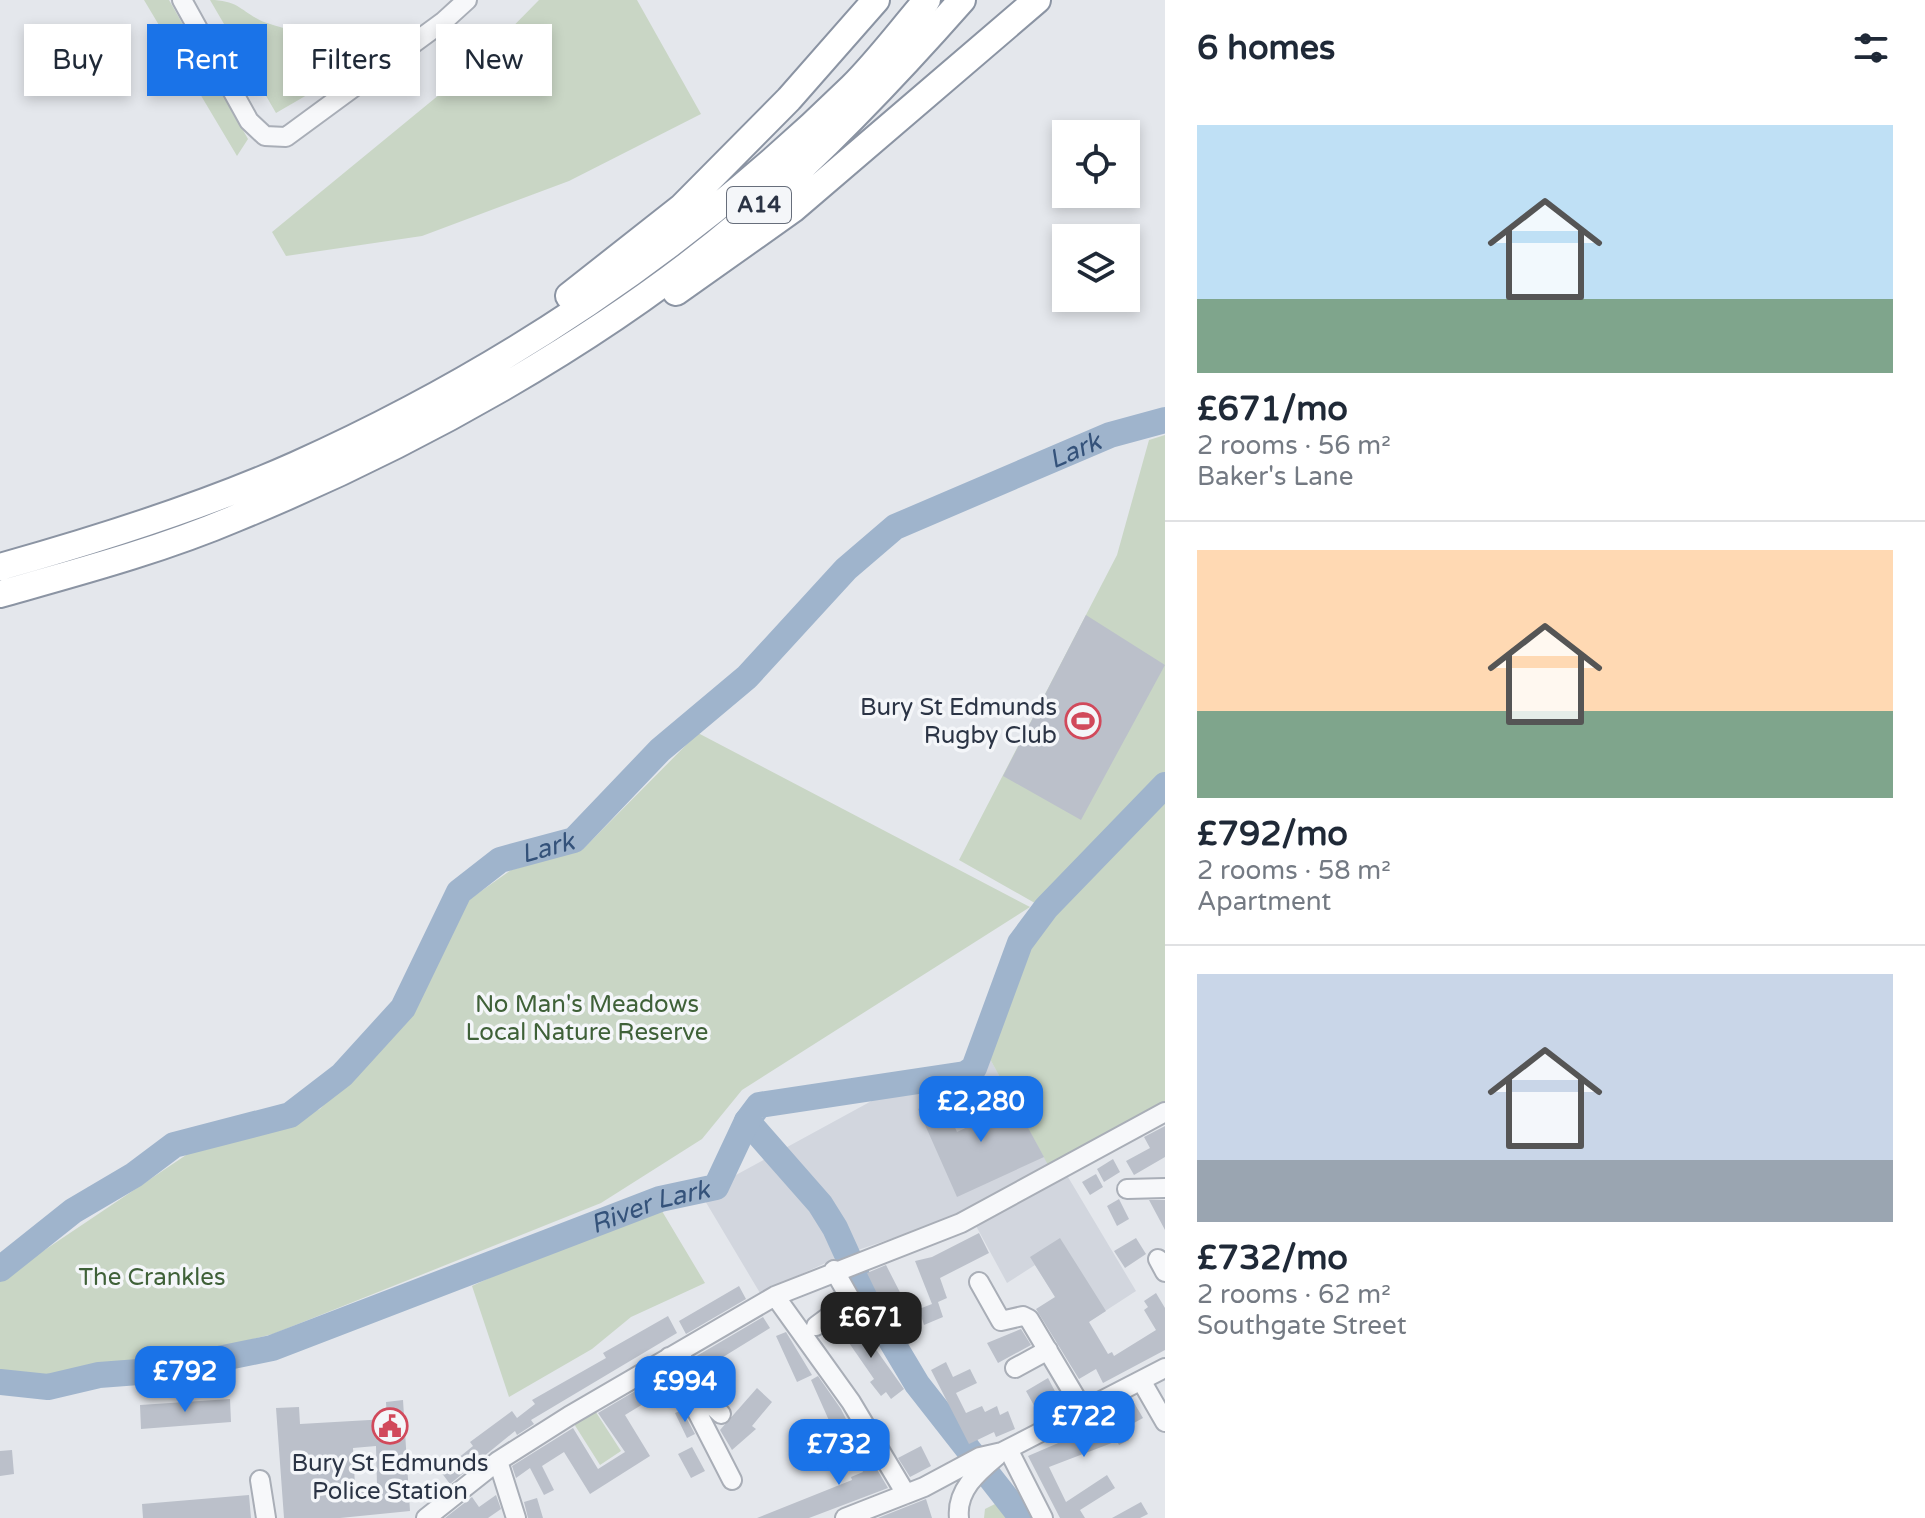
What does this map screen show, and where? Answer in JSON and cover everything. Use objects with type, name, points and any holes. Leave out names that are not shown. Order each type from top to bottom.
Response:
[{"type":"highway","points":[[502,359],[544,316],[682,207],[789,99],[876,0]]},
{"type":"highway","name":"A14","points":[[0,567],[212,499],[296,465],[404,413],[502,359],[573,314],[698,224],[853,85],[927,0]]},
{"type":"highway","name":"A14","points":[[0,594],[235,519],[403,441],[526,373],[664,279],[744,219],[877,96],[962,0]]},
{"type":"highway","points":[[526,373],[578,357],[793,209],[1037,0]]},
{"type":"street","points":[[182,0],[249,121],[265,136],[286,137],[444,21],[467,0]]},
{"type":"street","points":[[426,1518],[498,1461],[775,1296],[836,1269],[961,1223],[1165,1112]]},
{"type":"street","points":[[1127,1189],[1165,1188]]},
{"type":"street","points":[[816,1326],[851,1300],[836,1269]]},
{"type":"street","points":[[979,1282],[1001,1321],[1023,1316],[1029,1319],[1085,1413]]},
{"type":"street","points":[[775,1296],[915,1490],[958,1512],[979,1464]]},
{"type":"street","points":[[1015,1368],[1048,1350]]},
{"type":"street","points":[[673,1354],[706,1400],[721,1414]]},
{"type":"street","points":[[673,1354],[732,1480]]},
{"type":"street","points":[[845,1518],[979,1464],[1085,1413],[1165,1368]]},
{"type":"street","points":[[1142,1382],[1165,1422]]},
{"type":"street","points":[[1005,1451],[1043,1518]]},
{"type":"street","points":[[498,1461],[516,1518]]},
{"type":"street","points":[[260,1480],[266,1518]]},
{"type":"shaded area","points":[[984,1048],[1049,1166],[944,1221],[843,1255],[760,1293],[701,1194],[899,1086],[970,1077]]},
{"type":"shaded area","points":[[1065,1172],[1136,1291],[1076,1330],[1035,1265],[1007,1283],[975,1224]]},
{"type":"green space","points":[[144,0],[169,0],[183,24],[158,24]]},
{"type":"green space","points":[[210,0],[228,2],[267,23],[283,27],[283,96],[305,96],[276,113],[266,96],[267,24],[224,24]]},
{"type":"green space","points":[[539,0],[637,0],[701,114],[569,181],[422,236],[286,256],[272,232],[438,96],[552,96],[552,24],[515,24]]},
{"type":"green space","points":[[201,96],[224,96],[248,139],[237,156]]},
{"type":"green space","points":[[1165,435],[1165,1105],[1048,1165],[984,1048],[1026,943],[1133,822],[1128,816],[1040,906],[959,860],[1117,555],[1149,440]]},
{"type":"green space","name":"No Man's Meadows Local Nature Reserve","points":[[698,733],[1030,907],[742,1090],[702,1139],[601,1203],[273,1334],[152,1364],[100,1368],[57,1378],[0,1373],[0,1280],[198,1147],[255,1134],[320,1109],[408,1012],[460,906],[511,870],[582,850]]},
{"type":"green space","points":[[656,1201],[705,1283],[631,1317],[592,1349],[509,1397],[472,1286]]},
{"type":"green space","points":[[590,1403],[621,1451],[600,1465],[569,1416]]},
{"type":"green space","points":[[1005,1499],[1018,1518],[984,1518],[985,1509]]},
{"type":"building","name":"Bury St Edmunds Rugby Club","points":[[1086,615],[1165,665],[1081,820],[1003,776]]},
{"type":"building","points":[[942,1098],[957,1132],[978,1122],[975,1115],[1012,1098],[1044,1157],[957,1197],[918,1109]]},
{"type":"building","points":[[1165,1126],[1165,1157],[1134,1175],[1126,1161],[1150,1148],[1144,1137]]},
{"type":"building","points":[[1113,1159],[1120,1172],[1104,1182],[1097,1169]]},
{"type":"building","points":[[1096,1174],[1103,1187],[1090,1195],[1082,1182]]},
{"type":"building","points":[[1119,1199],[1129,1219],[1117,1226],[1107,1206]]},
{"type":"building","points":[[1149,1200],[1165,1200],[1165,1230]]},
{"type":"building","points":[[979,1233],[989,1253],[940,1278],[947,1298],[938,1302],[943,1317],[924,1325],[919,1309],[932,1304],[915,1261],[932,1257]]},
{"type":"building","points":[[1060,1238],[1106,1311],[1089,1322],[1108,1354],[1112,1352],[1114,1356],[1156,1330],[1144,1310],[1148,1307],[1144,1301],[1156,1293],[1165,1308],[1165,1350],[1103,1383],[1096,1369],[1079,1379],[1036,1309],[1055,1297],[1030,1257]]},
{"type":"building","points":[[1136,1238],[1146,1254],[1125,1268],[1114,1251]]},
{"type":"building","points":[[886,1265],[906,1304],[887,1314],[867,1273]]},
{"type":"building","points":[[739,1286],[746,1299],[686,1334],[679,1321]]},
{"type":"building","points":[[668,1316],[677,1333],[531,1420],[534,1424],[517,1435],[515,1431],[450,1484],[441,1472],[473,1446],[470,1442],[512,1411],[517,1418],[535,1404],[532,1400],[606,1358],[603,1353]]},
{"type":"building","points":[[763,1317],[770,1328],[702,1370],[695,1357]]},
{"type":"building","points":[[853,1317],[904,1389],[891,1399],[886,1392],[881,1396],[870,1382],[874,1379],[838,1327]]},
{"type":"building","points":[[1021,1329],[1031,1345],[998,1363],[987,1343]]},
{"type":"building","points":[[786,1332],[812,1375],[797,1382],[776,1336]]},
{"type":"building","points":[[946,1362],[953,1377],[970,1369],[977,1383],[956,1393],[966,1413],[982,1406],[985,1412],[997,1406],[1000,1415],[1008,1411],[1015,1429],[996,1437],[994,1432],[969,1444],[931,1370]]},
{"type":"building","points":[[664,1374],[671,1387],[625,1415],[650,1456],[590,1494],[564,1452],[542,1466],[554,1490],[544,1495],[530,1468],[516,1478],[512,1466],[573,1428],[598,1469],[625,1452],[598,1413]]},
{"type":"building","points":[[818,1376],[846,1419],[831,1425],[811,1380]]},
{"type":"building","points":[[1048,1378],[1059,1399],[1037,1411],[1026,1391]]},
{"type":"building","points":[[757,1388],[772,1402],[752,1426],[756,1429],[732,1450],[720,1430]]},
{"type":"building","points":[[230,1399],[231,1422],[141,1429],[140,1405]]},
{"type":"building","points":[[403,1400],[410,1511],[340,1518],[284,1518],[276,1408],[299,1407],[300,1424],[387,1419],[386,1402]],"holes":[[[376,1446],[377,1485],[355,1486],[353,1448]]]},
{"type":"building","points":[[1133,1401],[1143,1418],[1123,1429],[1129,1440],[1119,1445],[1117,1441],[1049,1467],[1066,1502],[1107,1475],[1115,1488],[1080,1510],[1085,1518],[1060,1518],[1028,1456],[1084,1432],[1083,1428]]},
{"type":"building","points":[[682,1410],[695,1434],[687,1438],[675,1413]]},
{"type":"building","points":[[849,1422],[888,1488],[809,1518],[757,1518],[852,1480],[851,1477],[863,1472],[842,1425]]},
{"type":"building","points":[[921,1446],[931,1466],[910,1477],[898,1458]]},
{"type":"building","points":[[692,1447],[705,1471],[691,1478],[678,1454]]},
{"type":"building","points":[[12,1450],[14,1474],[0,1476],[0,1451]]},
{"type":"building","points":[[249,1495],[251,1518],[143,1518],[142,1504]]},
{"type":"building","points":[[496,1495],[501,1509],[488,1518],[445,1518],[472,1497],[479,1507]]},
{"type":"building","points":[[537,1498],[543,1518],[528,1518],[524,1502]]},
{"type":"building","points":[[926,1499],[932,1518],[878,1518]]},
{"type":"building","points":[[1141,1502],[1148,1514],[1140,1518],[1112,1518]]},
{"type":"waterway","name":"Lark","points":[[0,1269],[73,1211],[134,1175],[174,1145],[290,1115],[342,1075],[403,1008],[459,892],[500,860],[574,840],[660,750],[747,677],[846,569],[895,527],[1110,435],[1165,420]]},
{"type":"waterway","name":"River Lark","points":[[0,1382],[48,1387],[99,1375],[165,1370],[272,1348],[660,1199],[716,1187],[747,1121],[759,1105],[965,1074],[974,1068],[1020,943],[1046,908],[1165,785]]},
{"type":"waterway","points":[[747,1121],[820,1204],[835,1228],[871,1307],[917,1384],[1022,1518]]},
{"type":"place","name":"Bury St Edmunds Rugby Club","points":[[1083,721]]},
{"type":"place","name":"Bury St Edmunds Police Station","points":[[390,1426]]},
{"type":"park label","name":"The Crankles","points":[[152,1277]]}]
